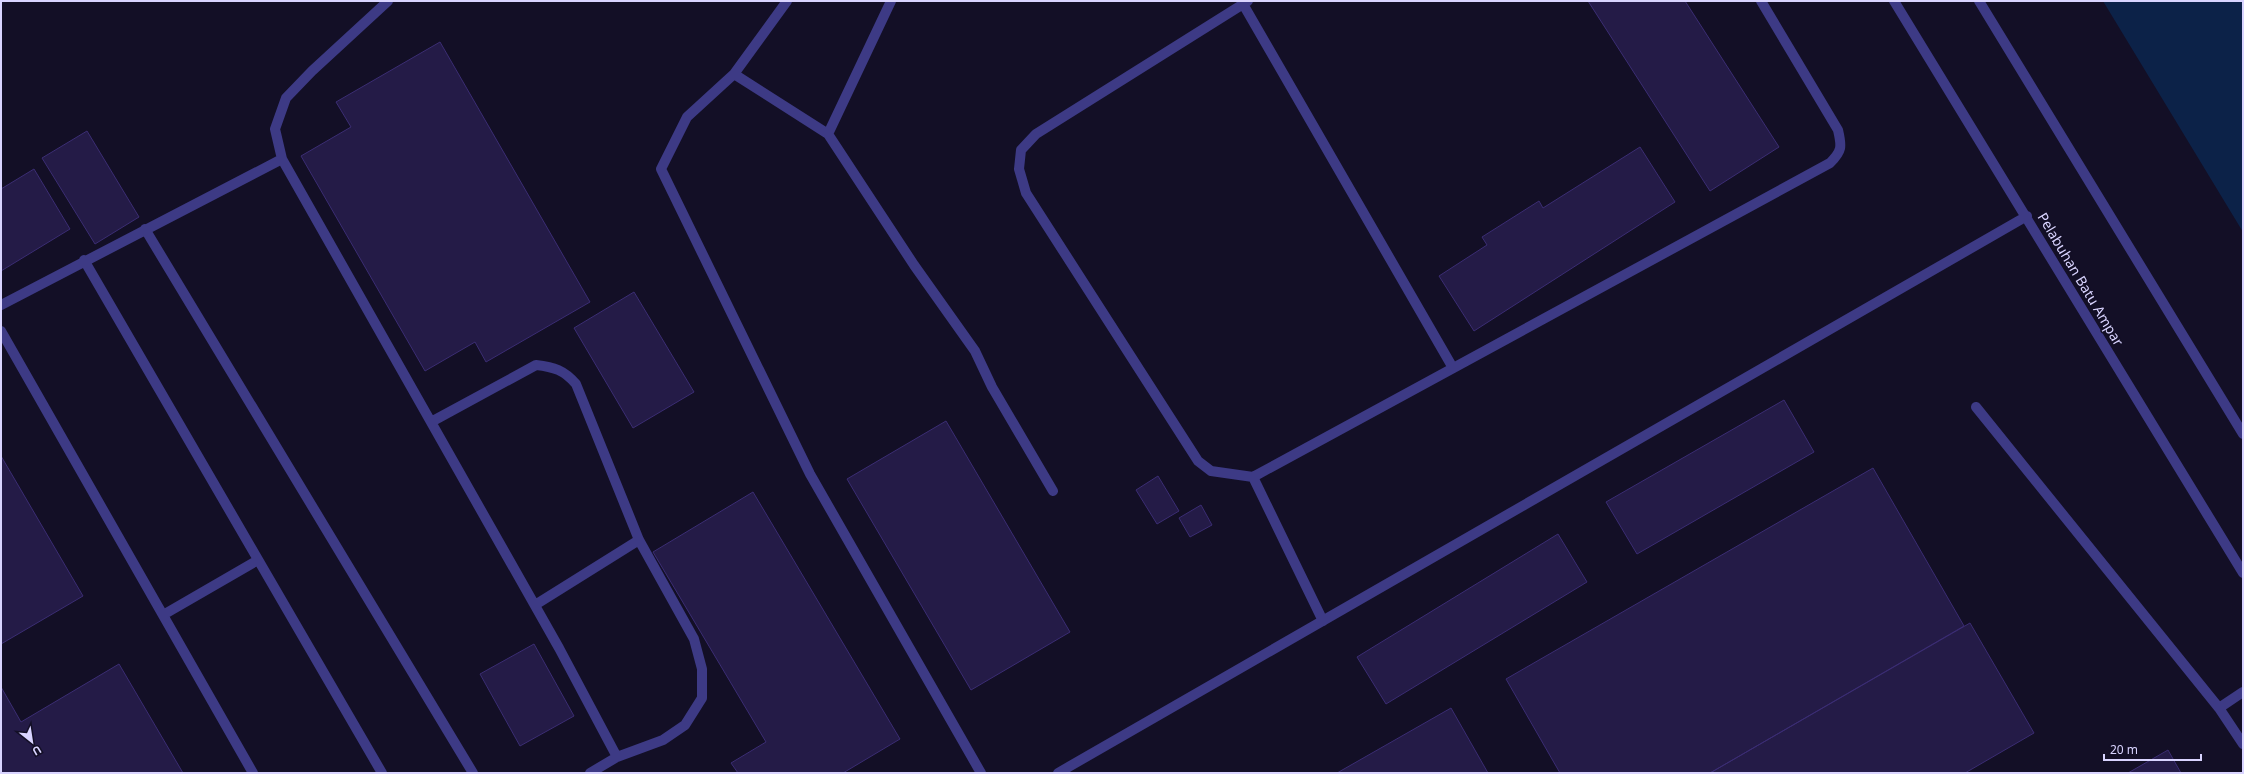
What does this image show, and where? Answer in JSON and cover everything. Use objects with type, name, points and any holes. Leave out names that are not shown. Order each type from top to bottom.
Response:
[{"type":"lane","points":[[388,1],[312,71],[286,98],[275,128],[282,159],[535,605],[617,757]]},
{"type":"lane","points":[[787,1],[734,74],[687,117],[661,169],[810,474],[981,773]]},
{"type":"lane","points":[[828,134],[891,1]]},
{"type":"lane","points":[[1453,368],[1245,3],[1036,134],[1021,150],[1019,169],[1026,193],[1198,461],[1211,471],[1253,477],[1830,163],[1840,153],[1841,142],[1838,130],[1761,1]]},
{"type":"lane","name":"Pelabuhan Batu Ampar","points":[[1894,1],[2027,216],[2243,573]]},
{"type":"lane","points":[[1978,1],[2243,434]]},
{"type":"lane","points":[[734,74],[828,134],[914,265],[975,351],[992,387],[1053,491]]},
{"type":"lane","points":[[1,305],[84,260],[282,159]]},
{"type":"lane","points":[[1058,773],[2027,216]]},
{"type":"lane","points":[[145,229],[473,773]]},
{"type":"lane","points":[[84,260],[382,773]]},
{"type":"lane","points":[[1,331],[253,773]]},
{"type":"lane","points":[[431,422],[536,365],[554,367],[566,372],[576,384],[639,540],[694,639],[702,669],[702,698],[685,725],[663,740],[617,757],[590,773]]},
{"type":"lane","points":[[1976,407],[2219,708],[2243,744]]},
{"type":"lane","points":[[1253,477],[1323,621]]},
{"type":"lane","points":[[535,605],[639,540]]},
{"type":"lane","points":[[163,615],[258,560]]},
{"type":"lane","points":[[2219,708],[2243,692]]},
{"type":"water","points":[[2103,1],[2243,1],[2243,232]]},
{"type":"building","points":[[1588,1],[1685,1],[1779,147],[1710,191]]},
{"type":"building","points":[[440,42],[590,302],[486,362],[475,342],[425,371],[301,156],[351,127],[336,102]]},
{"type":"building","points":[[87,131],[139,217],[95,244],[42,158]]},
{"type":"building","points":[[1640,147],[1675,202],[1474,331],[1439,276],[1487,245],[1482,237],[1539,201],[1543,208]]},
{"type":"building","points":[[34,169],[70,229],[1,271],[1,189]]},
{"type":"building","points":[[634,292],[694,392],[633,428],[574,328]]},
{"type":"building","points":[[1784,400],[1814,452],[1637,554],[1606,502]]},
{"type":"building","points":[[946,421],[1070,632],[971,690],[847,479]]},
{"type":"building","points":[[1,456],[83,596],[1,644]]},
{"type":"building","points":[[1873,468],[1964,626],[1710,773],[1560,773],[1506,679]]},
{"type":"building","points":[[1158,476],[1179,511],[1157,524],[1136,490]]},
{"type":"building","points":[[753,492],[900,739],[843,773],[738,773],[731,763],[766,742],[653,552]]},
{"type":"building","points":[[1201,505],[1212,525],[1190,537],[1179,518]]},
{"type":"building","points":[[1558,534],[1587,582],[1386,704],[1357,657]]},
{"type":"building","points":[[1970,623],[2034,733],[1965,773],[1710,773]]},
{"type":"building","points":[[534,644],[574,716],[520,746],[480,674]]},
{"type":"building","points":[[119,664],[183,773],[1,773],[1,687],[21,722]]},
{"type":"building","points":[[1451,708],[1488,773],[1337,773]]},
{"type":"building","points":[[2168,750],[2181,773],[2128,773]]}]
